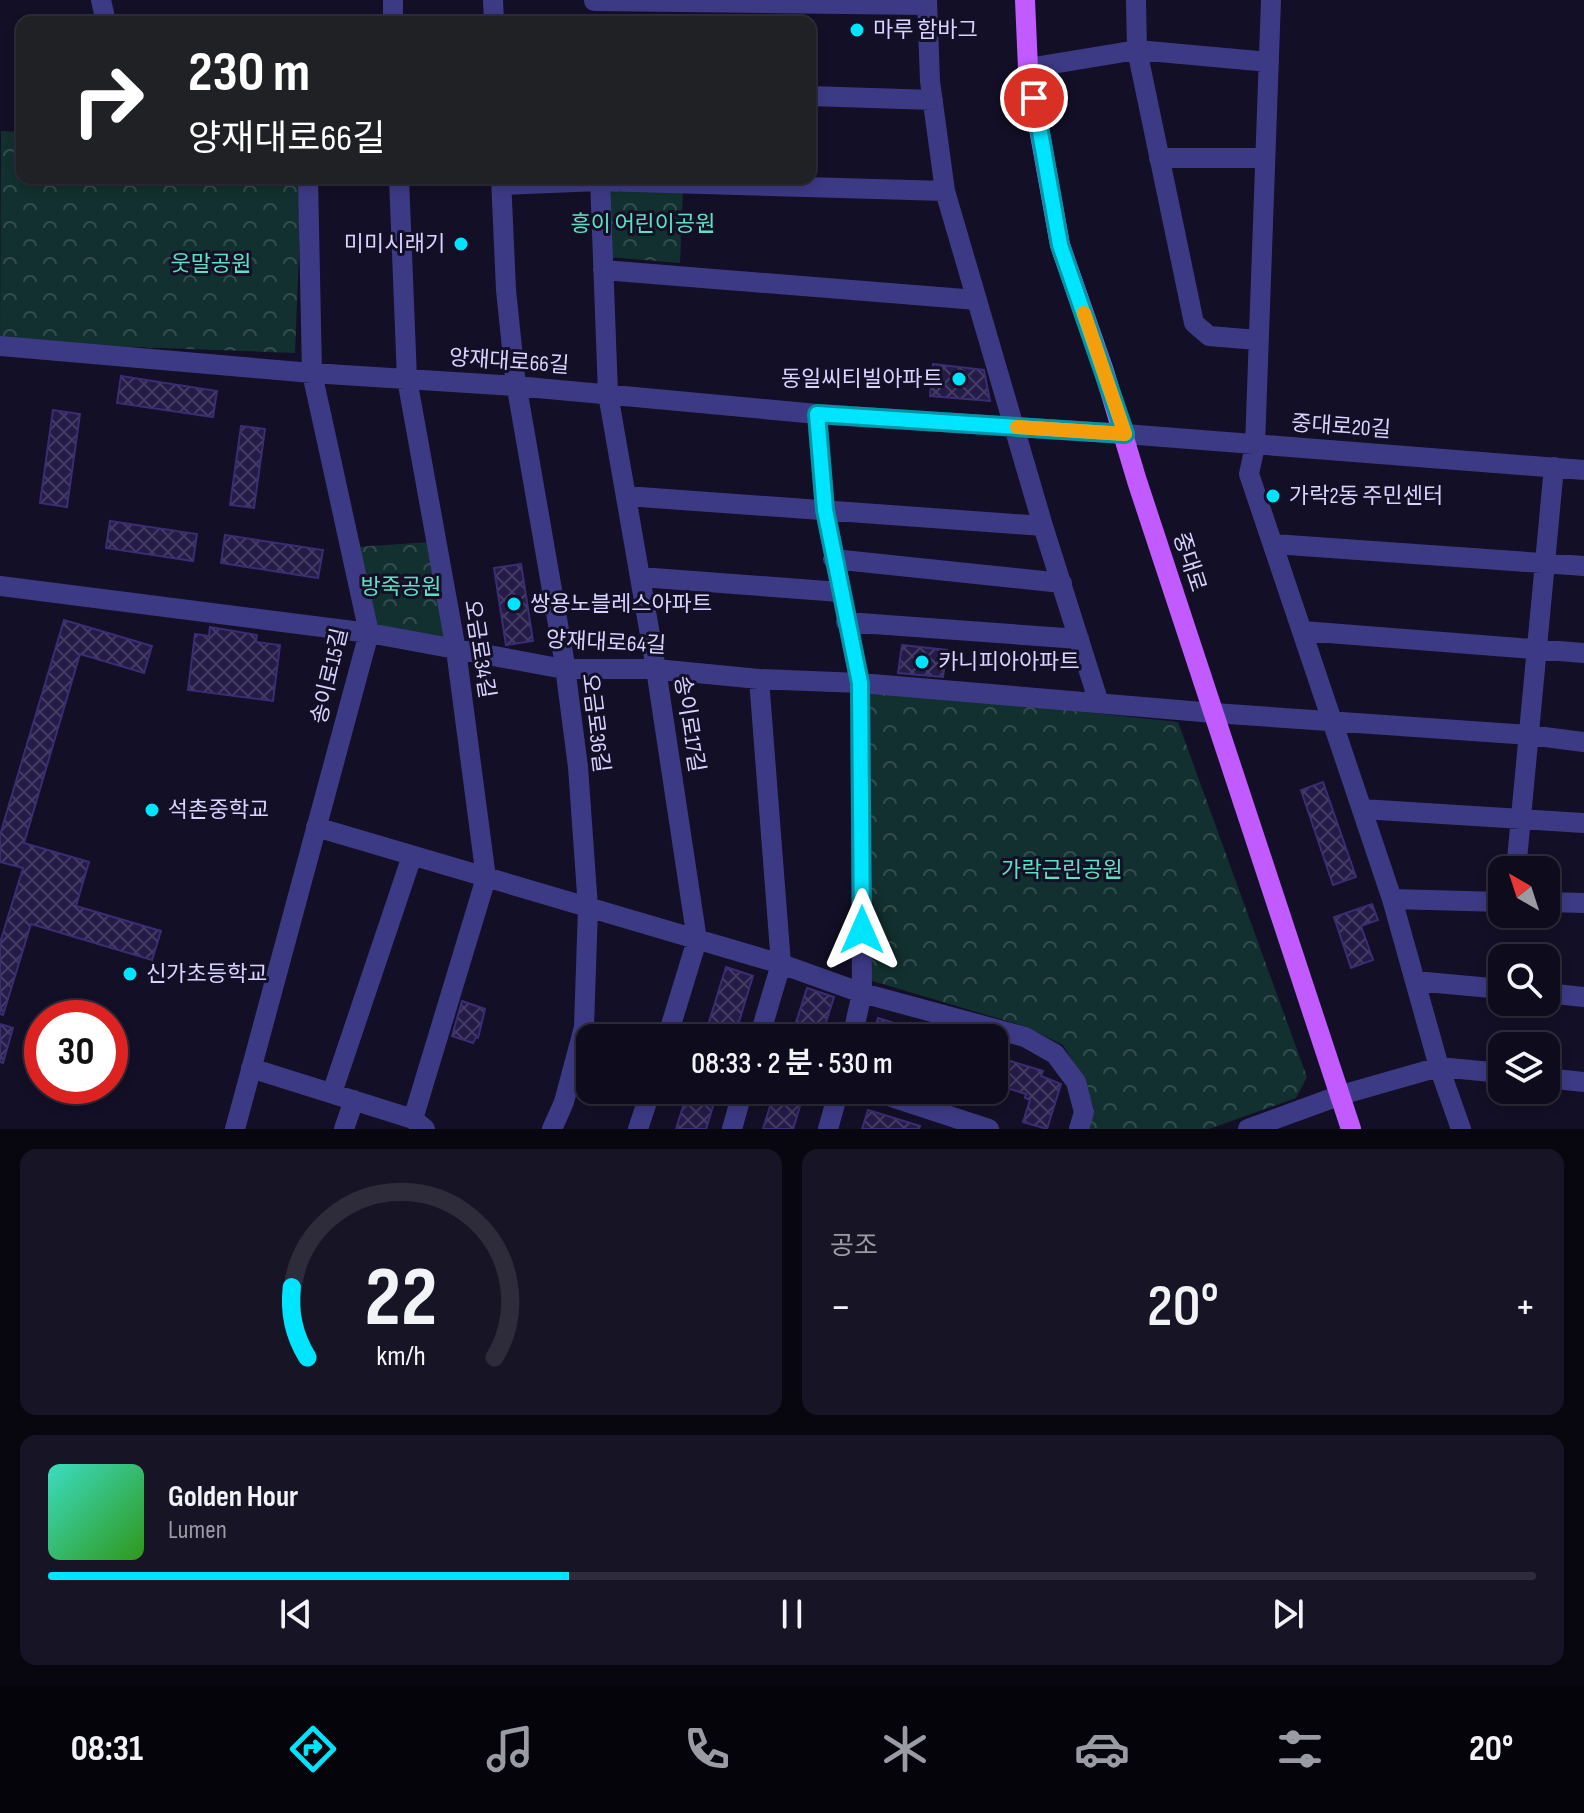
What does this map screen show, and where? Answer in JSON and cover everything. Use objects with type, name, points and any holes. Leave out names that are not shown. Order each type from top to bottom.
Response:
[{"type":"main road","name":"중대로","points":[[1025,0],[1028,68],[1060,245],[1125,434],[1351,1129]]},
{"type":"street","points":[[1136,0],[1137,50],[1194,323],[1209,336],[1258,340]]},
{"type":"street","points":[[1271,0],[1255,446],[1249,474],[1392,899],[1439,1067],[1461,1129]]},
{"type":"street","points":[[594,8],[927,3],[933,100],[945,191],[1043,526],[1099,703]]},
{"type":"street","points":[[1028,68],[1137,50],[1269,62]]},
{"type":"street","points":[[816,96],[933,100]]},
{"type":"street","points":[[1159,158],[1265,158]]},
{"type":"street","name":"송이로15길","points":[[235,1129],[369,633],[312,373],[308,184]]},
{"type":"street","name":"오금로34길","points":[[399,184],[407,379],[456,650],[486,878],[419,1124]]},
{"type":"street","name":"오금로36길","points":[[501,184],[506,290],[516,386],[578,767],[588,908],[584,1027],[564,1102],[552,1129]]},
{"type":"street","name":"송이로17길","points":[[600,184],[608,394],[656,669],[697,940],[671,1024]]},
{"type":"street","points":[[725,184],[945,191]]},
{"type":"street","points":[[603,270],[977,300]]},
{"type":"street","name":"양재대로66길","points":[[0,346],[312,373],[516,386],[817,414],[1125,434]]},
{"type":"street","points":[[817,414],[825,510],[860,683],[862,993],[855,1024]]},
{"type":"street","name":"중대로20길","points":[[1125,434],[1584,470]]},
{"type":"street","points":[[1517,856],[1554,467]]},
{"type":"street","points":[[626,496],[1043,526]]},
{"type":"street","points":[[1274,544],[1584,566]]},
{"type":"street","points":[[833,559],[1062,583]]},
{"type":"street","points":[[640,577],[840,592]]},
{"type":"street","name":"양재대로64길","points":[[0,586],[369,633],[564,669],[656,669],[759,679],[860,683],[1214,713],[1529,735],[1584,742]]},
{"type":"street","points":[[846,622],[1079,639]]},
{"type":"street","points":[[1303,631],[1584,653]]},
{"type":"street","points":[[759,679],[781,964],[763,1024]]},
{"type":"street","points":[[1362,809],[1584,823]]},
{"type":"street","points":[[316,827],[781,964],[862,993],[1025,1037],[1055,1054],[1076,1082],[1084,1112],[1079,1129]]},
{"type":"street","points":[[332,1093],[412,856]]},
{"type":"street","points":[[1392,899],[1488,902]]},
{"type":"street","points":[[1560,902],[1584,903]]},
{"type":"street","points":[[1415,981],[1488,988]]},
{"type":"street","points":[[1560,994],[1584,997]]},
{"type":"street","points":[[1248,1129],[1341,1095],[1439,1067],[1488,1072]]},
{"type":"street","points":[[251,1068],[419,1124]]},
{"type":"street","points":[[1560,1079],[1584,1082]]},
{"type":"street","points":[[344,1129],[354,1100]]},
{"type":"street","points":[[638,1129],[646,1104]]},
{"type":"street","points":[[732,1129],[739,1104]]},
{"type":"street","points":[[828,1129],[835,1104]]},
{"type":"street","points":[[913,1104],[989,1129]]},
{"type":"green space","name":"웃말공원","points":[[1,131],[16,132],[16,184],[302,184],[295,353],[0,342]]},
{"type":"green space","name":"흥이 어린이공원","points":[[606,187],[683,191],[680,263],[608,257]]},
{"type":"green space","name":"방죽공원","points":[[430,542],[445,641],[375,627],[356,547]]},
{"type":"green space","name":"가락근린공원","points":[[866,689],[1178,722],[1307,1077],[1296,1098],[1209,1129],[1088,1129],[1094,1108],[1082,1077],[1063,1045],[1027,1027],[869,980]]},
{"type":"building","name":"동일씨티빌아파트","points":[[933,364],[984,370],[990,401],[930,396]]},
{"type":"building","points":[[121,376],[217,391],[213,417],[117,403]]},
{"type":"building","points":[[53,410],[80,414],[67,507],[40,503]]},
{"type":"building","points":[[241,426],[265,429],[254,508],[230,505]]},
{"type":"building","points":[[110,521],[197,534],[193,561],[106,548]]},
{"type":"building","points":[[225,535],[323,550],[318,578],[221,563]]},
{"type":"building","name":"쌍용노블레스아파트","points":[[521,564],[533,641],[506,645],[494,568]]},
{"type":"building","points":[[64,620],[152,646],[144,673],[80,654],[24,843],[89,862],[76,906],[161,931],[152,960],[31,924],[3,1015],[0,1014],[0,943],[23,868],[0,862],[0,835]]},
{"type":"building","points":[[210,627],[257,635],[256,642],[280,645],[273,701],[188,690],[195,634],[209,636]]},
{"type":"building","name":"카니피아아파트","points":[[902,645],[947,650],[943,677],[898,673]]},
{"type":"building","points":[[1323,782],[1356,877],[1333,885],[1301,790]]},
{"type":"building","points":[[1372,904],[1378,920],[1361,926],[1373,960],[1351,968],[1334,917]]},
{"type":"building","points":[[726,967],[753,976],[738,1024],[708,1024]]},
{"type":"building","points":[[807,988],[834,997],[825,1024],[795,1024]]},
{"type":"building","points":[[462,1001],[485,1009],[478,1038],[473,1043],[452,1036]]},
{"type":"building","points":[[878,1018],[897,1024],[876,1024]]},
{"type":"building","points":[[0,1024],[13,1028],[3,1063],[0,1062]]},
{"type":"building","points":[[1008,1060],[1043,1071],[1041,1076],[1061,1084],[1047,1129],[1023,1122],[1030,1100],[1025,1098],[1026,1094],[1008,1088]]},
{"type":"building","points":[[684,1104],[714,1104],[706,1129],[676,1129]]},
{"type":"building","points":[[771,1104],[801,1104],[793,1129],[763,1129]]},
{"type":"building","points":[[868,1110],[920,1126],[919,1129],[862,1129]]},
{"type":"slow traffic","points":[[1017,427],[1125,434],[1084,313]]},
{"type":"place","name":"마루 함바그","points":[[857,30]]},
{"type":"place","name":"미미시래기","points":[[461,244]]},
{"type":"place","name":"동일씨티빌아파트","points":[[959,379]]},
{"type":"place","name":"가락2동 주민센터","points":[[1273,496]]},
{"type":"place","name":"쌍용노블레스아파트","points":[[514,604]]},
{"type":"place","name":"카니피아아파트","points":[[922,662]]},
{"type":"place","name":"석촌중학교","points":[[152,810]]},
{"type":"place","name":"신가초등학교","points":[[130,974]]},
{"type":"route","points":[[862,930],[860,683],[825,510],[817,414],[1125,434],[1060,245],[1034,98]]}]
